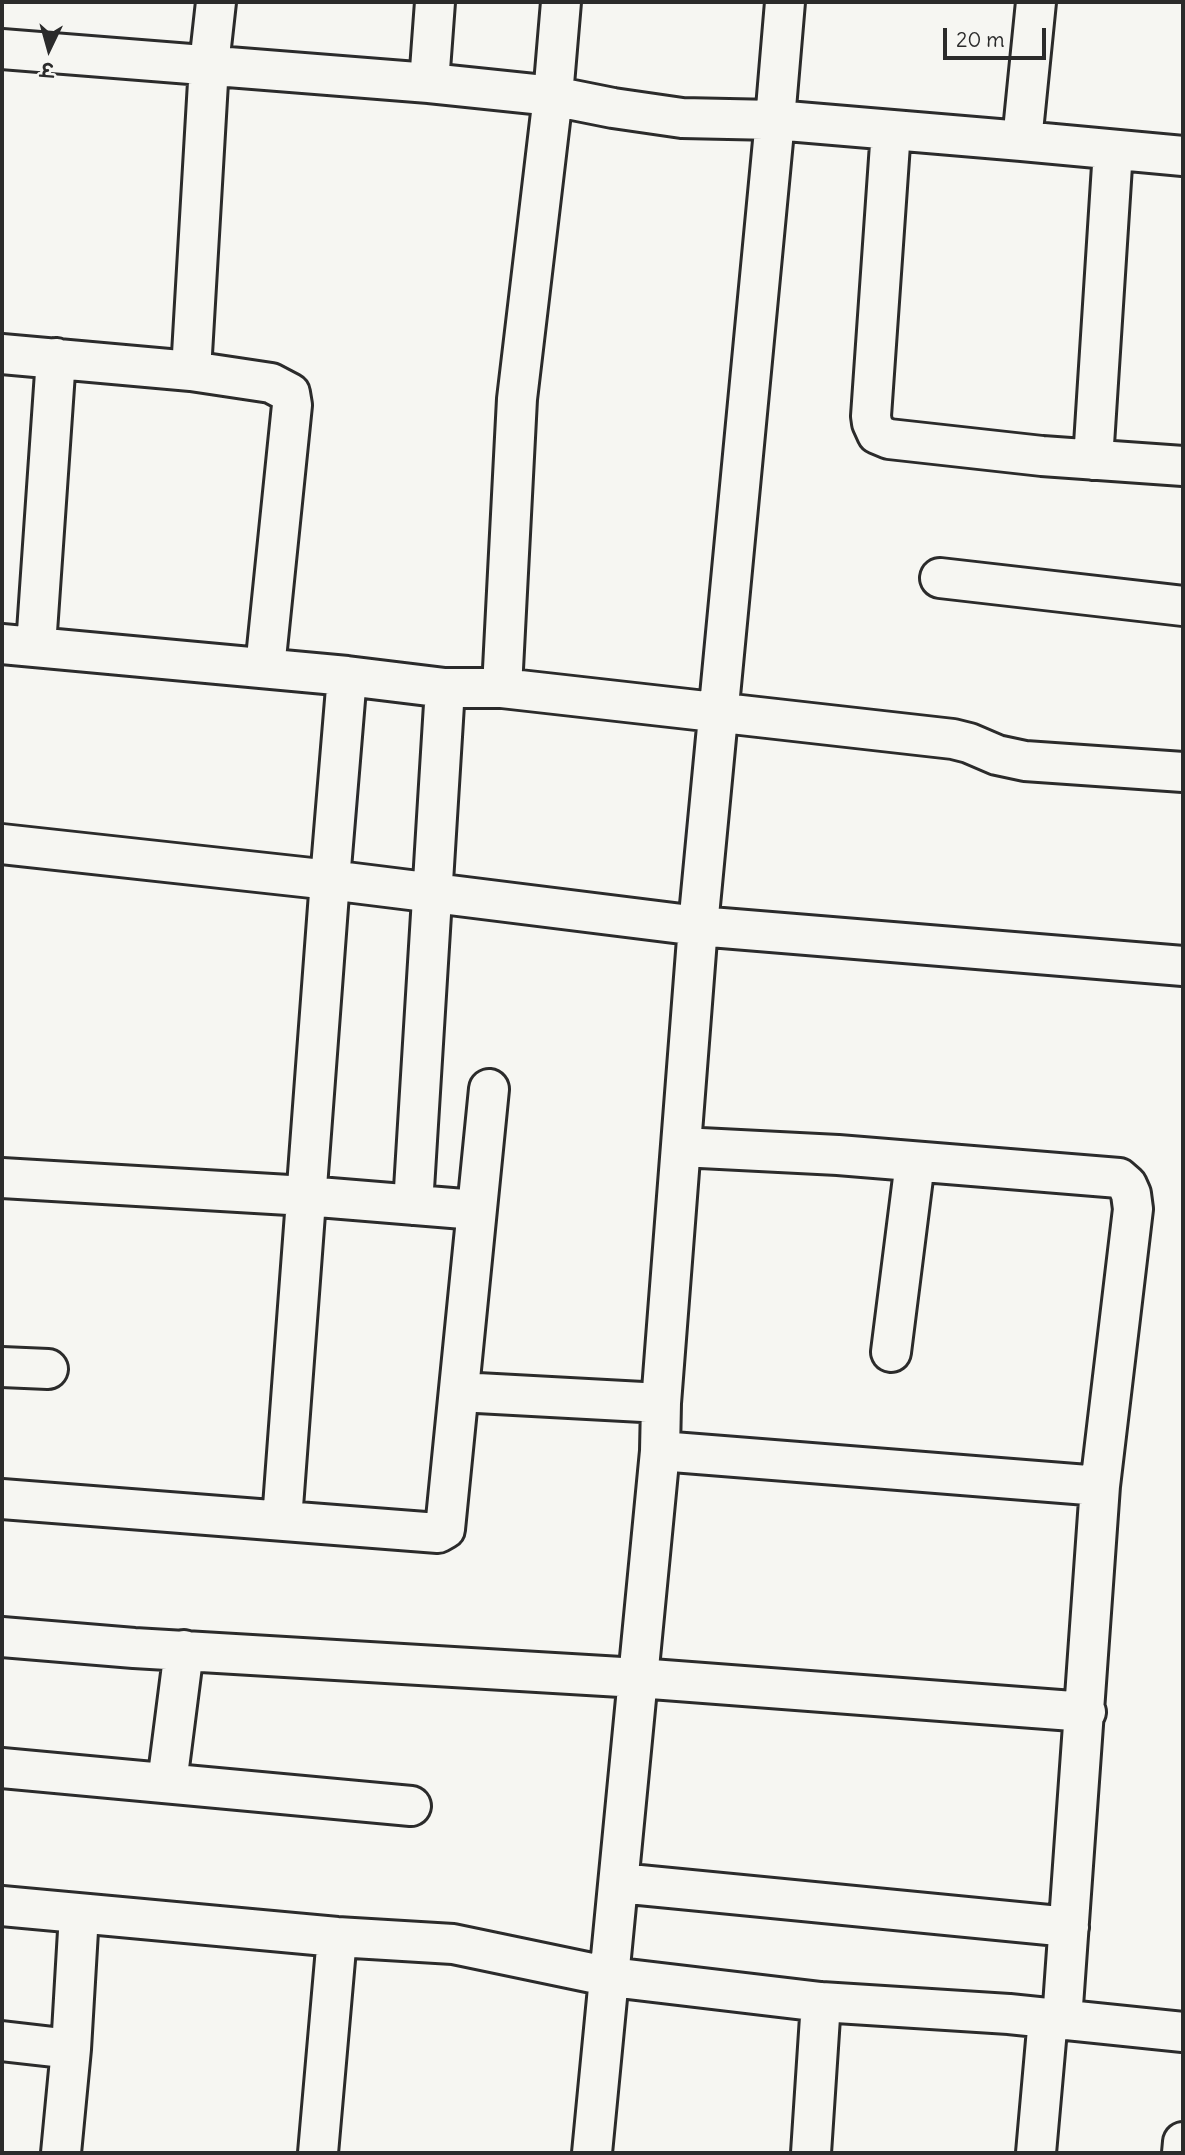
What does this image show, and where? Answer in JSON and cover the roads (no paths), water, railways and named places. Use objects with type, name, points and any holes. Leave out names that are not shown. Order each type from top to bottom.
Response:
[{"type":"street","points":[[191,371],[209,65],[216,2]]},
{"type":"street","points":[[429,83],[435,2]]},
{"type":"street","points":[[502,688],[517,399],[553,96],[561,2]]},
{"type":"street","points":[[592,2153],[660,1451],[698,926],[785,2]]},
{"type":"street","points":[[1022,141],[1036,2]]},
{"type":"street","points":[[2,49],[429,83],[553,96],[682,118],[775,120],[1183,156]]},
{"type":"street","points":[[891,130],[871,416],[877,433],[889,439],[1093,460],[1183,466]]},
{"type":"street","points":[[1093,460],[1114,150]]},
{"type":"street","points":[[2,354],[191,371],[271,383],[287,390],[292,405],[265,668]]},
{"type":"street","points":[[56,358],[19,645],[445,688],[502,688],[953,740],[1025,761],[1183,772]]},
{"type":"street","points":[[940,578],[1183,606]]},
{"type":"street","points":[[282,1520],[347,676]]},
{"type":"street","points":[[413,1205],[445,688]]},
{"type":"street","points":[[2,844],[433,892],[698,926],[1183,966]]},
{"type":"street","points":[[2,1499],[442,1532],[446,1527],[489,1089]]},
{"type":"street","points":[[681,1147],[1119,1178],[1127,1185],[1131,1194],[1133,1209],[1100,1486],[1069,1927],[1036,2153]]},
{"type":"street","points":[[891,1352],[915,1162]]},
{"type":"street","points":[[2,1178],[306,1196],[477,1210]]},
{"type":"street","points":[[2,1367],[48,1369]]},
{"type":"street","points":[[459,1392],[662,1403]]},
{"type":"street","points":[[660,1451],[1100,1486]]},
{"type":"street","points":[[2,1637],[638,1678],[1086,1712]]},
{"type":"street","points":[[167,1783],[184,1650]]},
{"type":"street","points":[[2,1768],[411,1806]]},
{"type":"street","points":[[620,1883],[1069,1927]]},
{"type":"street","points":[[2,1906],[337,1937],[453,1944],[611,1977],[821,2002],[1055,2019],[1183,2032]]},
{"type":"street","points":[[61,2153],[71,2049],[79,1913]]},
{"type":"street","points":[[318,2153],[337,1937]]},
{"type":"street","points":[[811,2153],[821,2002]]},
{"type":"street","points":[[2,2041],[71,2049]]},
{"type":"street","points":[[1182,2153],[1183,2142]]}]
